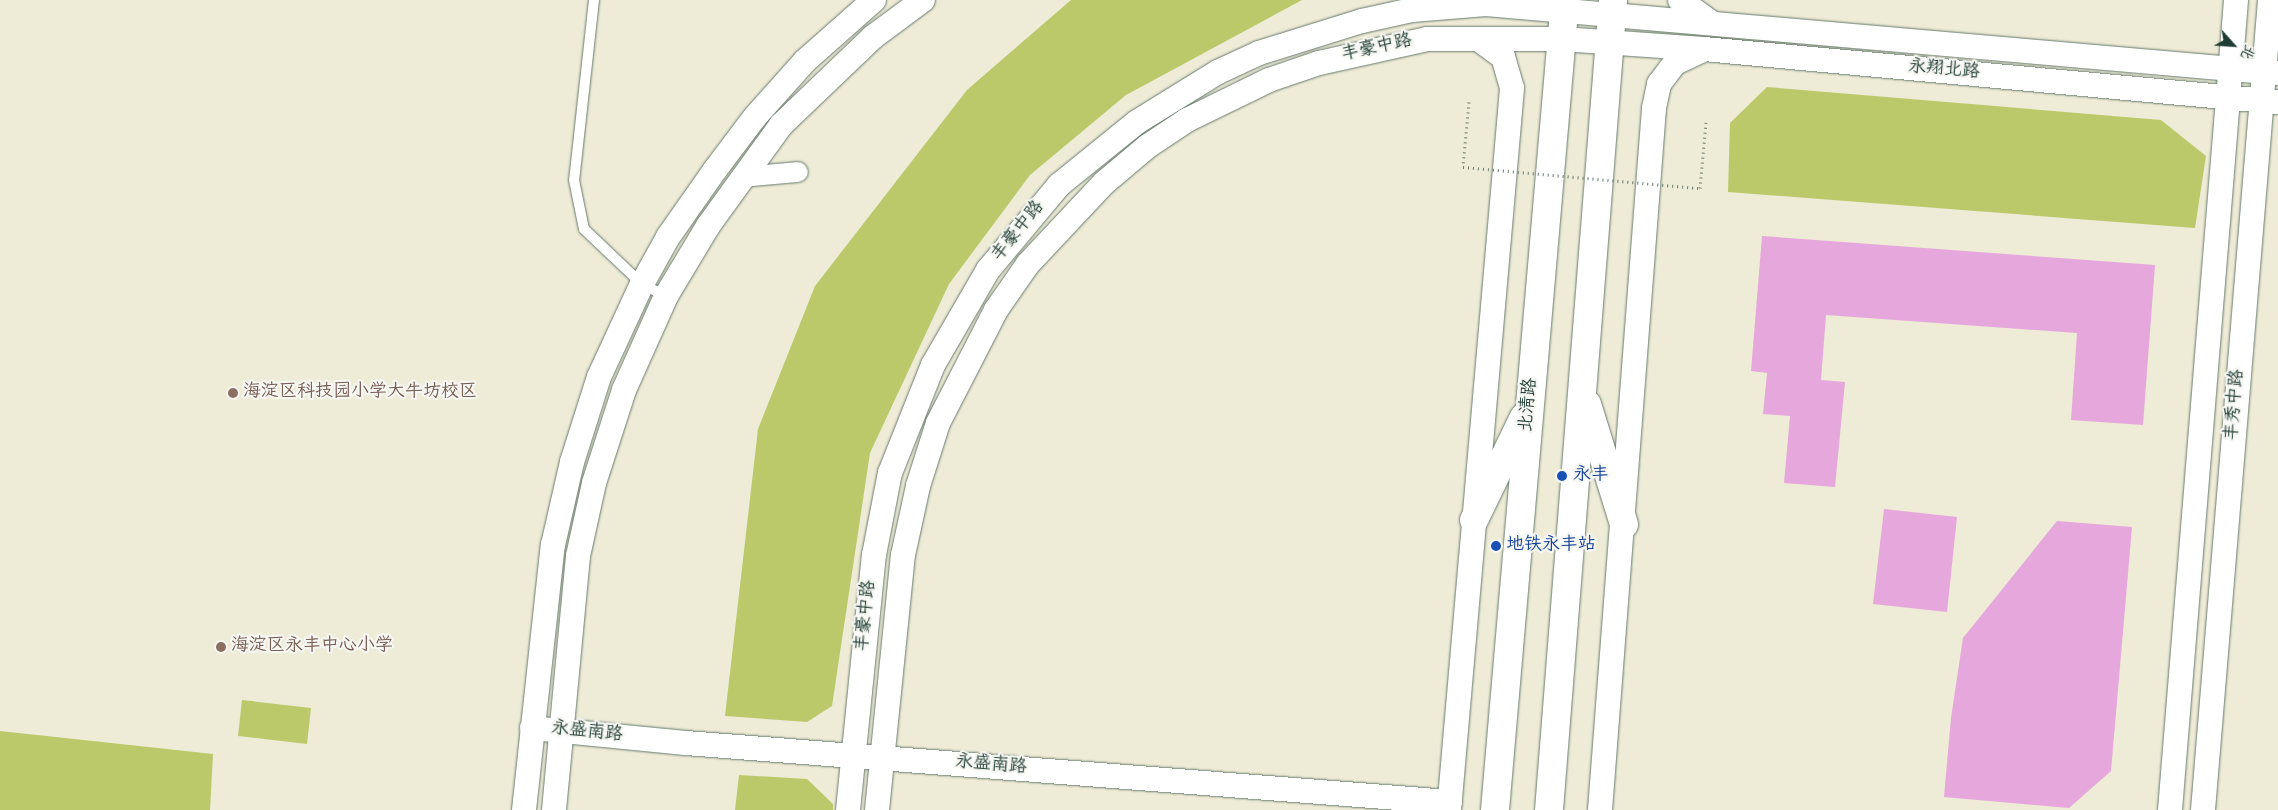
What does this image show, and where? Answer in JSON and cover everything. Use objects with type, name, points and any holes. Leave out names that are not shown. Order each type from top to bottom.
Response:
[{"type":"main road","name":"北清路","points":[[1495,810],[1564,5]]},
{"type":"main road","points":[[1549,810],[1612,7]]},
{"type":"main road","points":[[1582,388],[1624,524]]},
{"type":"main road","points":[[1474,520],[1531,402]]},
{"type":"street","points":[[524,810],[553,545],[572,462],[599,378],[642,284],[668,237],[755,117],[805,62],[874,0]]},
{"type":"street","points":[[554,810],[578,556],[594,483],[624,390],[666,296],[742,177],[780,125],[873,37],[923,0]]},
{"type":"street","points":[[1680,0],[1710,22]]},
{"type":"street","name":"丰秀中路","points":[[2170,810],[2236,0]]},
{"type":"street","name":"丰秀中路","points":[[2203,810],[2270,101],[2270,0]]},
{"type":"street","name":"丰豪中路","points":[[848,810],[874,555],[890,473],[910,416],[958,317],[988,270],[1024,223],[1059,185],[1098,150],[1174,97],[1218,72],[1267,50],[1362,21],[1412,10],[1488,2],[1612,7]]},
{"type":"street","name":"永翔北路","points":[[1612,7],[1710,22],[2271,73]]},
{"type":"street","name":"丰豪中路","points":[[877,810],[903,555],[918,486],[938,423],[964,369],[996,310],[1028,264],[1104,183],[1148,146],[1187,120],[1269,80],[1320,62],[1377,48],[1427,39],[1562,39],[1609,43]]},
{"type":"street","points":[[1450,806],[1512,88],[1503,57],[1480,40]]},
{"type":"street","name":"永翔北路","points":[[1609,43],[1704,49],[2270,101]]},
{"type":"street","points":[[1600,810],[1624,524],[1654,108],[1659,84],[1675,63],[1704,49]]},
{"type":"street","points":[[742,177],[798,172]]},
{"type":"street","name":"永盛南路","points":[[532,728],[1450,806]]},
{"type":"lane","points":[[594,0],[574,180],[584,229],[642,284],[666,296]]},
{"type":"path","points":[[1468,102],[1463,167],[1700,188],[1706,122]]},
{"type":"green space","points":[[1071,0],[1302,0],[1126,95],[1030,175],[949,284],[870,453],[832,706],[807,722],[725,716],[758,429],[815,286],[967,90]]},
{"type":"green space","points":[[1767,87],[2161,120],[2206,156],[2195,228],[1728,192],[1730,123]]},
{"type":"green space","points":[[242,700],[311,708],[307,744],[238,736]]},
{"type":"green space","points":[[0,731],[213,754],[210,810],[0,810]]},
{"type":"green space","points":[[739,775],[807,779],[833,804],[833,810],[735,810]]},
{"type":"building","points":[[1762,236],[2155,265],[2143,425],[2071,420],[2077,333],[1826,315],[1821,380],[1845,382],[1835,487],[1784,483],[1790,416],[1763,414],[1767,373],[1751,371]]},
{"type":"building","points":[[1884,509],[1957,517],[1947,612],[1873,604]]},
{"type":"building","points":[[2057,521],[2132,527],[2111,771],[2069,808],[1944,797],[1951,718],[1963,638]]},
{"type":"place","name":"海淀区科技园小学大牛坊校区","points":[[233,393]]},
{"type":"place","name":"永丰","points":[[1562,476]]},
{"type":"place","name":"地铁永丰站","points":[[1496,546]]},
{"type":"place","name":"海淀区永丰中心小学","points":[[221,647]]}]
